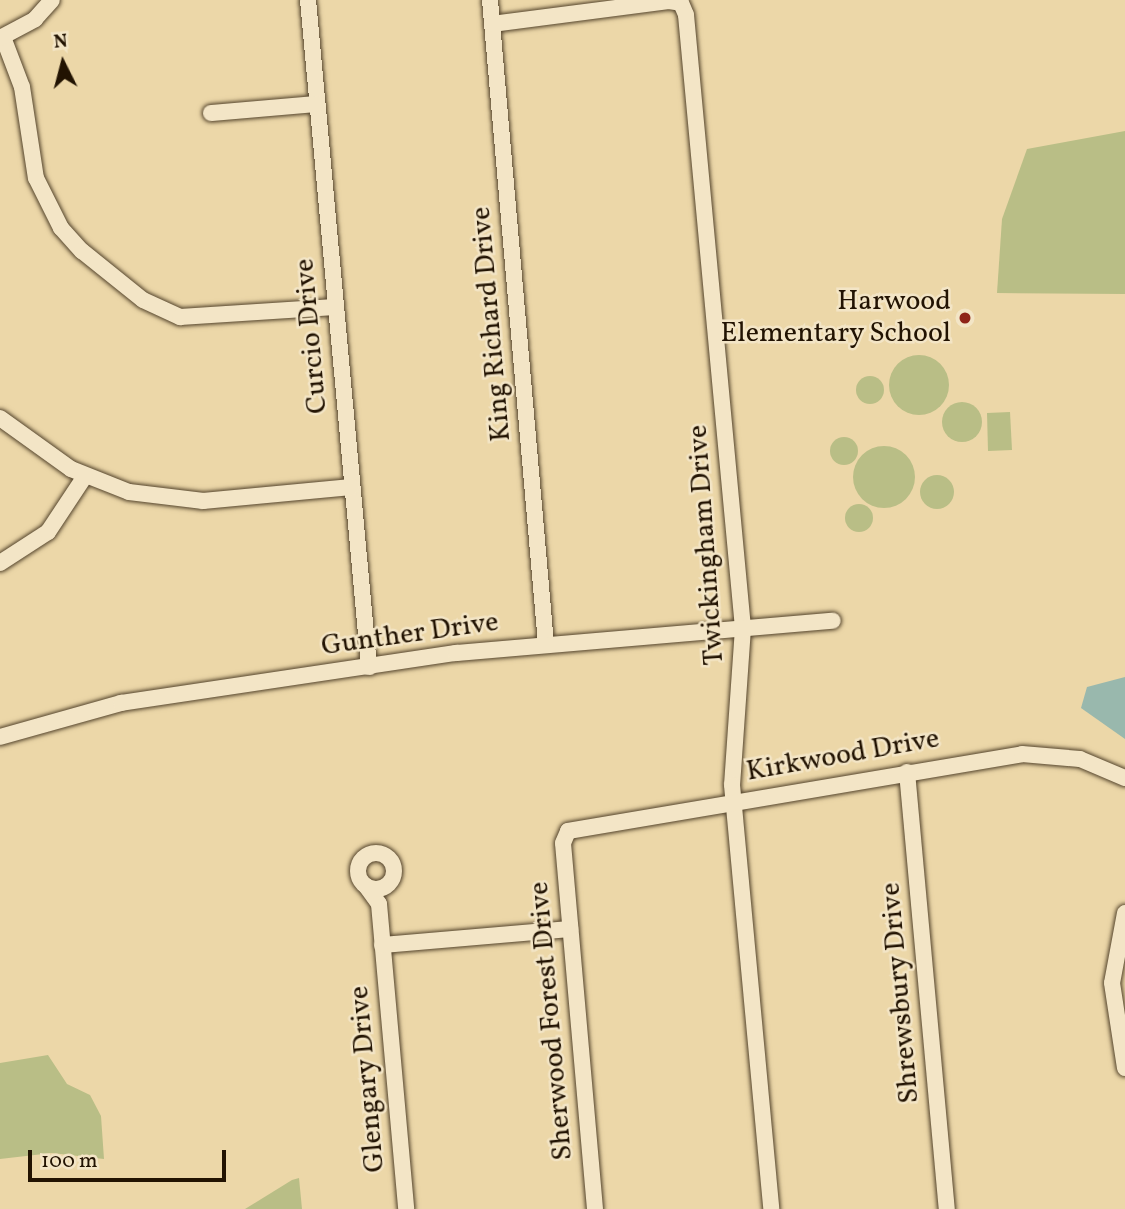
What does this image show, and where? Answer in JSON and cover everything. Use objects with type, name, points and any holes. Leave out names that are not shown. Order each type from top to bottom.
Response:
[{"type":"street","points":[[52,0],[36,19],[2,37],[24,96],[36,178],[61,228],[82,251],[143,300],[180,317],[335,307]]},
{"type":"street","name":"Curcio Drive","points":[[308,0],[369,667]]},
{"type":"street","name":"King Richard Drive","points":[[490,0],[547,644]]},
{"type":"street","name":"Twickingham Drive","points":[[492,24],[681,3],[743,628],[734,801],[771,1209]]},
{"type":"street","points":[[211,113],[317,104]]},
{"type":"street","points":[[0,418],[85,476],[129,492],[203,501],[351,487]]},
{"type":"street","points":[[0,563],[48,532],[85,476]]},
{"type":"street","name":"Gunther Drive","points":[[0,737],[121,703],[369,667],[547,644],[833,621]]},
{"type":"street","name":"Kirkwood Drive","points":[[568,831],[907,772],[1034,753],[1080,759],[1125,778]]},
{"type":"street","name":"Shrewsbury Drive","points":[[907,772],[947,1209]]},
{"type":"street","name":"Sherwood Forest Drive","points":[[568,831],[563,843],[569,929],[595,1209]]},
{"type":"street","points":[[366,886],[388,885],[392,863],[377,853],[359,867],[366,886],[379,904]]},
{"type":"street","name":"Glengary Drive","points":[[388,885],[379,904],[406,1209]]},
{"type":"street","points":[[1125,913],[1113,1012],[1125,1068]]},
{"type":"street","name":"Glengary Drive","points":[[382,945],[569,929]]},
{"type":"green space","points":[[1125,131],[1125,294],[997,293],[1002,219],[1027,149]]},
{"type":"green space","points":[[913,355],[925,355],[944,368],[949,385],[947,397],[936,410],[925,415],[913,415],[894,402],[889,391],[889,379],[902,360]]},
{"type":"green space","points":[[870,376],[880,380],[884,390],[880,400],[870,404],[860,400],[856,390],[860,380]]},
{"type":"green space","points":[[962,402],[976,408],[982,422],[976,436],[962,442],[948,436],[942,422],[948,408]]},
{"type":"green space","points":[[1010,412],[1012,450],[988,451],[987,413]]},
{"type":"green space","points":[[844,437],[854,441],[858,451],[854,461],[844,465],[834,461],[830,451],[834,441]]},
{"type":"green space","points":[[884,446],[896,448],[906,455],[913,465],[913,489],[906,499],[896,506],[884,508],[872,506],[862,499],[855,489],[853,477],[855,465],[862,455],[872,448]]},
{"type":"green space","points":[[937,475],[949,480],[954,492],[949,504],[937,509],[925,504],[920,492],[925,480]]},
{"type":"green space","points":[[859,504],[869,508],[873,518],[869,528],[859,532],[849,528],[845,518],[849,508]]},
{"type":"green space","points":[[48,1055],[67,1084],[90,1095],[101,1116],[104,1159],[52,1153],[0,1159],[0,1063]]},
{"type":"green space","points":[[299,1178],[302,1209],[245,1209],[292,1180]]},
{"type":"water","points":[[1125,677],[1125,739],[1081,708],[1087,687]]},
{"type":"place","name":"Harwood Elementary School","points":[[965,318]]}]
